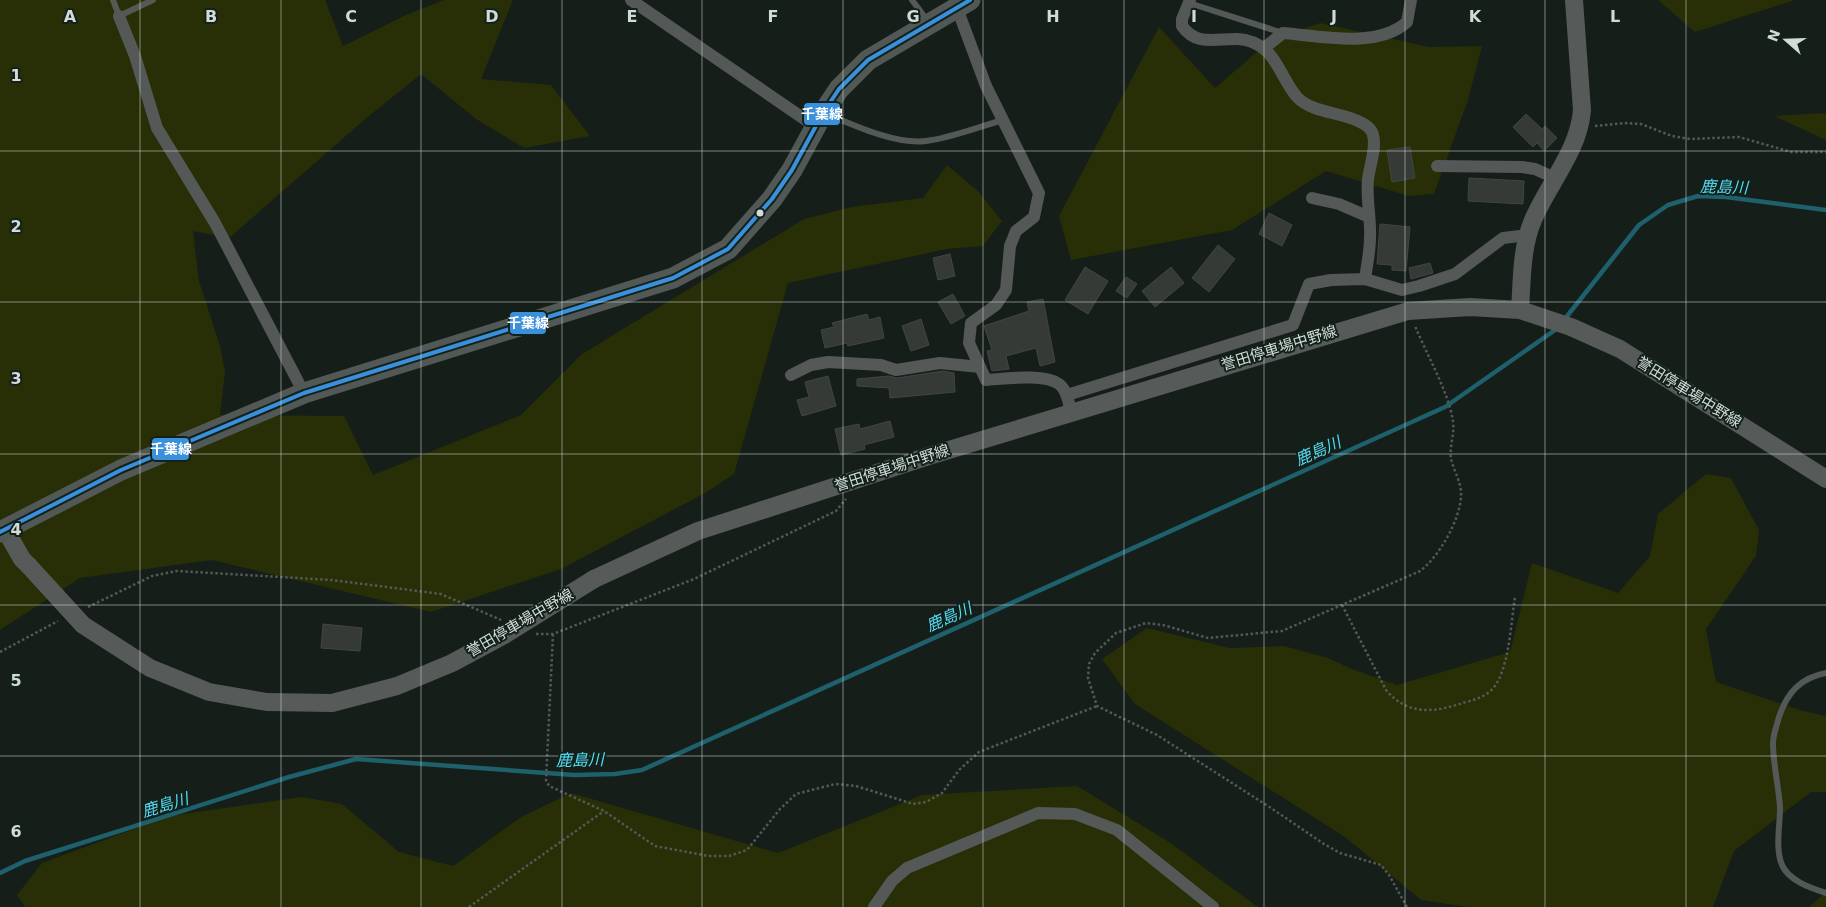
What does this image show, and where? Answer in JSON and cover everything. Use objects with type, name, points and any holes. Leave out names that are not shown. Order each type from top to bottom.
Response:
[{"type":"highway","points":[[2,530],[121,470],[304,393],[672,278],[728,249],[772,199],[792,170],[840,89],[868,60],[963,4]]},
{"type":"main road","points":[[1520,310],[1528,235],[1532,221],[1581,127],[1582,110],[1574,0]]},
{"type":"main road","name":"誉田停車場中野線","points":[[2,530],[22,559],[83,625],[150,668],[208,692],[267,702],[332,703],[397,686],[452,663],[504,635],[594,579],[698,531],[853,480],[1069,404],[1408,311],[1470,307],[1520,310],[1549,318],[1620,349],[1826,479]]},
{"type":"street","points":[[631,0],[820,120]]},
{"type":"street","points":[[1264,48],[1283,33],[1371,39],[1386,35],[1407,22],[1412,0]]},
{"type":"street","points":[[1190,2],[1182,19],[1182,26],[1195,39],[1205,41],[1240,38],[1264,48],[1283,72],[1298,98],[1312,106],[1361,122],[1370,128],[1374,135],[1368,181],[1370,237],[1366,279]]},
{"type":"street","points":[[963,4],[986,86],[1039,193],[1034,217],[1016,231],[1010,246],[1006,290],[996,305],[971,322],[969,343],[986,380],[1042,378],[1059,384],[1069,404],[1293,325],[1309,284],[1331,280],[1366,279],[1402,290],[1456,274],[1503,238],[1528,235]]},
{"type":"street","points":[[119,16],[135,56],[157,128],[215,223],[304,393]]},
{"type":"street","points":[[1437,166],[1534,168],[1555,178]]},
{"type":"street","points":[[1312,198],[1339,204],[1369,217]]},
{"type":"street","points":[[1402,290],[1408,311]]},
{"type":"street","points":[[791,375],[811,365],[828,362],[881,365],[896,370],[940,364],[980,367]]},
{"type":"street","points":[[874,907],[892,881],[907,868],[1038,813],[1075,814],[1117,830],[1212,907]]},
{"type":"lane","points":[[113,0],[119,16],[153,0]]},
{"type":"lane","points":[[912,0],[929,24]]},
{"type":"lane","points":[[1190,2],[1283,33]]},
{"type":"lane","points":[[820,120],[856,127],[891,138],[924,142],[1003,120]]},
{"type":"lane","points":[[1826,673],[1813,676],[1796,686],[1785,700],[1773,742],[1780,806],[1778,847],[1782,866],[1789,875],[1805,886],[1826,894]]},
{"type":"path","points":[[1581,127],[1624,123],[1640,124],[1672,136],[1690,139],[1739,137],[1791,152],[1826,152]]},
{"type":"path","points":[[1407,907],[1389,875],[1381,865],[1340,853],[1157,735],[1098,706],[1088,678],[1090,664],[1095,653],[1116,633],[1146,623],[1163,625],[1208,638],[1282,631],[1420,571],[1440,553],[1458,509],[1461,494],[1451,457],[1453,422],[1446,399],[1408,311]]},
{"type":"path","points":[[534,634],[553,634],[694,579],[836,511],[846,500],[853,480]]},
{"type":"path","points":[[79,611],[152,576],[177,571],[332,580],[441,594],[509,623]]},
{"type":"path","points":[[1342,604],[1386,690],[1393,698],[1406,706],[1440,711],[1486,696],[1494,688],[1504,664],[1515,597]]},
{"type":"path","points":[[0,652],[21,639],[62,619]]},
{"type":"path","points":[[553,634],[546,764],[546,780],[549,786],[604,811],[655,846],[708,856],[729,856],[747,850],[780,809],[796,794],[835,784],[856,786],[913,804],[926,802],[942,792],[960,770],[980,752],[1098,706]]},
{"type":"path","points":[[469,907],[604,811]]},
{"type":"green space","points":[[0,0],[325,0],[343,46],[406,15],[444,0],[513,0],[481,79],[551,85],[590,136],[524,148],[476,119],[421,74],[363,121],[229,238],[193,231],[199,281],[220,346],[225,372],[220,415],[344,416],[373,475],[521,415],[582,354],[804,219],[852,207],[923,198],[947,165],[978,191],[1002,221],[983,246],[947,249],[788,283],[734,474],[707,492],[561,569],[431,612],[212,560],[80,578],[0,630]]},
{"type":"green space","points":[[1658,0],[1795,0],[1695,32]]},
{"type":"green space","points":[[1320,23],[1429,47],[1482,46],[1468,100],[1434,194],[1409,196],[1326,171],[1232,230],[1071,260],[1059,216],[1159,27],[1215,88],[1271,40]]},
{"type":"green space","points":[[1826,113],[1826,140],[1774,116]]},
{"type":"green space","points":[[1706,474],[1731,478],[1759,530],[1756,556],[1706,629],[1716,682],[1800,710],[1826,716],[1826,792],[1811,792],[1734,851],[1713,907],[1467,907],[1421,900],[1345,837],[1135,704],[1102,659],[1147,628],[1230,648],[1284,646],[1328,658],[1397,685],[1510,652],[1532,563],[1618,593],[1650,556],[1658,514]]},
{"type":"green space","points":[[1077,786],[1169,842],[1258,907],[25,907],[17,895],[42,863],[169,816],[302,797],[342,804],[399,852],[453,866],[521,817],[571,793],[778,853],[922,795]]},
{"type":"green space","points":[[1826,892],[1826,907],[1809,907]]},
{"type":"building","points":[[1526,114],[1542,129],[1545,126],[1557,138],[1544,151],[1537,143],[1533,147],[1513,127]]},
{"type":"building","points":[[1410,147],[1415,178],[1392,182],[1387,150]]},
{"type":"building","points":[[1469,178],[1524,181],[1523,204],[1468,201]]},
{"type":"building","points":[[1269,213],[1292,225],[1282,246],[1259,234]]},
{"type":"building","points":[[1380,224],[1410,227],[1406,271],[1392,270],[1392,265],[1377,264]]},
{"type":"building","points":[[1218,245],[1235,259],[1209,292],[1192,278]]},
{"type":"building","points":[[950,254],[955,276],[938,280],[933,258]]},
{"type":"building","points":[[1430,263],[1433,273],[1411,279],[1409,268]]},
{"type":"building","points":[[1085,267],[1108,281],[1088,314],[1065,300]]},
{"type":"building","points":[[1171,267],[1184,283],[1155,307],[1142,291]]},
{"type":"building","points":[[1126,277],[1137,284],[1127,298],[1116,291]]},
{"type":"building","points":[[953,294],[965,316],[951,324],[938,302]]},
{"type":"building","points":[[1043,299],[1055,362],[1040,366],[1036,348],[1006,356],[1009,369],[992,371],[987,351],[992,350],[984,326],[1029,311],[1027,302]]},
{"type":"building","points":[[867,314],[869,320],[880,317],[884,338],[848,346],[847,343],[825,348],[821,330],[834,327],[832,323]]},
{"type":"building","points":[[921,319],[929,345],[911,351],[902,326]]},
{"type":"building","points":[[943,371],[954,373],[955,392],[890,398],[889,388],[857,386],[857,379],[889,376],[897,378]]},
{"type":"building","points":[[828,376],[836,406],[802,416],[797,400],[809,397],[805,382]]},
{"type":"building","points":[[890,421],[894,437],[864,445],[865,449],[841,455],[835,429],[859,424],[860,429]]},
{"type":"building","points":[[323,624],[362,628],[360,651],[321,648]]},
{"type":"waterway","name":"鹿島川","points":[[1564,320],[1639,225],[1668,205],[1698,196],[1726,197],[1826,210]]},
{"type":"waterway","name":"鹿島川","points":[[0,873],[25,861],[289,777],[356,759],[574,775],[615,774],[642,770],[1445,407],[1558,328]]},
{"type":"transit line","name":"千葉線","points":[[0,532],[121,470],[304,393],[673,278],[728,249],[772,199],[792,170],[823,113],[839,89],[868,60],[970,0]]}]
